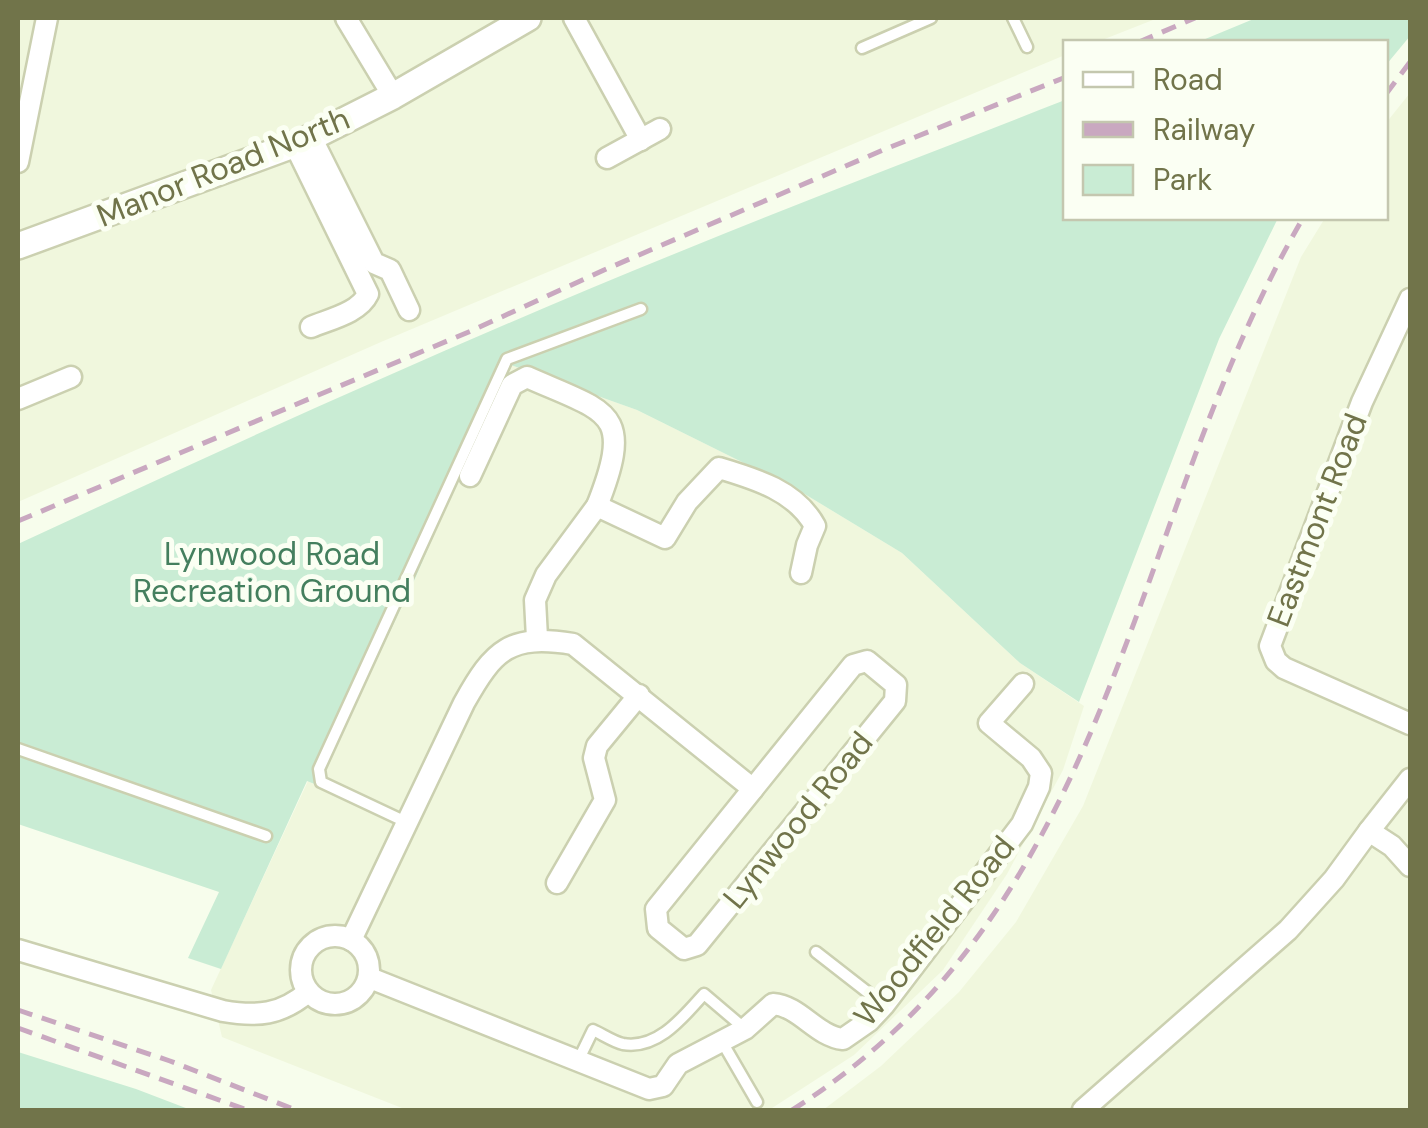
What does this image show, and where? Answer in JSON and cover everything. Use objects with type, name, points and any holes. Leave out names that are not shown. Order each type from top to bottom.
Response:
[{"type":"street","points":[[18,162],[47,18]]},
{"type":"street","points":[[346,18],[393,96]]},
{"type":"street","name":"Manor Road North","points":[[18,246],[303,141],[393,96],[528,18]]},
{"type":"street","points":[[574,18],[640,140]]},
{"type":"street","points":[[607,158],[660,129]]},
{"type":"street","points":[[303,141],[374,262],[390,270],[409,310]]},
{"type":"street","points":[[303,141],[368,294],[355,308],[311,326]]},
{"type":"street","name":"Eastmont Road","points":[[1410,300],[1362,402],[1270,646],[1284,668],[1410,724]]},
{"type":"street","points":[[18,398],[71,377]]},
{"type":"street","points":[[351,940],[484,667],[508,648],[537,638],[535,600],[546,575],[598,506],[613,464],[614,430],[600,410],[527,377],[512,385],[470,476]]},
{"type":"street","points":[[598,506],[661,547],[687,502],[719,468],[758,480],[805,507],[816,526],[806,545],[802,574]]},
{"type":"street","name":"Lynwood Road","points":[[537,638],[573,644],[753,788]]},
{"type":"street","name":"Lynwood Road","points":[[867,660],[896,684],[895,701],[814,802],[697,945],[684,948],[658,928],[656,909],[753,788],[853,666],[867,660]]},
{"type":"street","name":"Woodfield Road","points":[[370,978],[650,1089],[663,1086],[678,1064],[745,1028],[774,1004],[784,1005],[828,1038],[843,1039],[869,1021],[884,1004],[1022,824],[1041,774],[1031,758],[989,724],[1022,684]]},
{"type":"street","points":[[557,883],[605,800],[594,758],[597,746],[639,695]]},
{"type":"street","points":[[1082,1110],[1288,930],[1334,879],[1410,779]]},
{"type":"street","points":[[1369,831],[1392,846],[1410,866]]},
{"type":"street","points":[[324,938],[351,940],[366,957],[370,978],[358,994],[345,1002],[322,1000],[308,992],[302,968],[308,949],[324,938]]},
{"type":"street","points":[[18,950],[223,1012],[248,1015],[280,1010],[308,992]]},
{"type":"lane","points":[[862,48],[932,18]]},
{"type":"lane","points":[[1013,18],[1027,47]]},
{"type":"lane","points":[[406,822],[321,782],[319,769],[507,359],[641,310]]},
{"type":"lane","points":[[18,749],[266,836]]},
{"type":"lane","points":[[816,952],[884,1004]]},
{"type":"lane","points":[[578,1061],[594,1030],[623,1044],[643,1042],[678,1023],[704,994],[745,1028]]},
{"type":"lane","points":[[721,1040],[757,1102]]},
{"type":"shaded area","points":[[18,18],[1158,18],[1102,40],[1063,40],[1063,56],[381,342],[18,502]]},
{"type":"shaded area","points":[[1410,93],[1410,1110],[823,1110],[881,1066],[959,992],[1016,922],[1083,806],[1301,257],[1324,220],[1388,220],[1388,120]]},
{"type":"shaded area","points":[[508,364],[637,410],[798,490],[902,553],[1020,663],[1084,706],[1063,770],[1007,874],[943,970],[854,1055],[769,1110],[407,1110],[222,1037],[211,990],[308,781],[316,785],[414,581]]},
{"type":"green space","points":[[1256,18],[1410,18],[1410,36],[1388,63],[1388,40],[1203,40]]},
{"type":"green space","name":"Lynwood Road Recreation Ground","points":[[1063,101],[1063,220],[1277,220],[1219,339],[1079,702],[1020,663],[902,553],[798,490],[637,410],[508,364],[414,581],[317,785],[307,781],[221,969],[188,958],[219,892],[18,824],[18,544],[516,320]]},
{"type":"green space","points":[[18,1052],[136,1089],[191,1110],[18,1110]]},
{"type":"railway","points":[[1144,40],[1195,18]]},
{"type":"railway","points":[[1388,91],[1410,62]]},
{"type":"railway","points":[[18,521],[471,331],[883,150],[1063,78]]},
{"type":"railway","points":[[792,1110],[901,1025],[985,927],[1051,818],[1104,701],[1194,457],[1244,335],[1302,220]]},
{"type":"railway","points":[[18,1010],[170,1061],[296,1110]]},
{"type":"railway","points":[[18,1028],[247,1110]]}]
